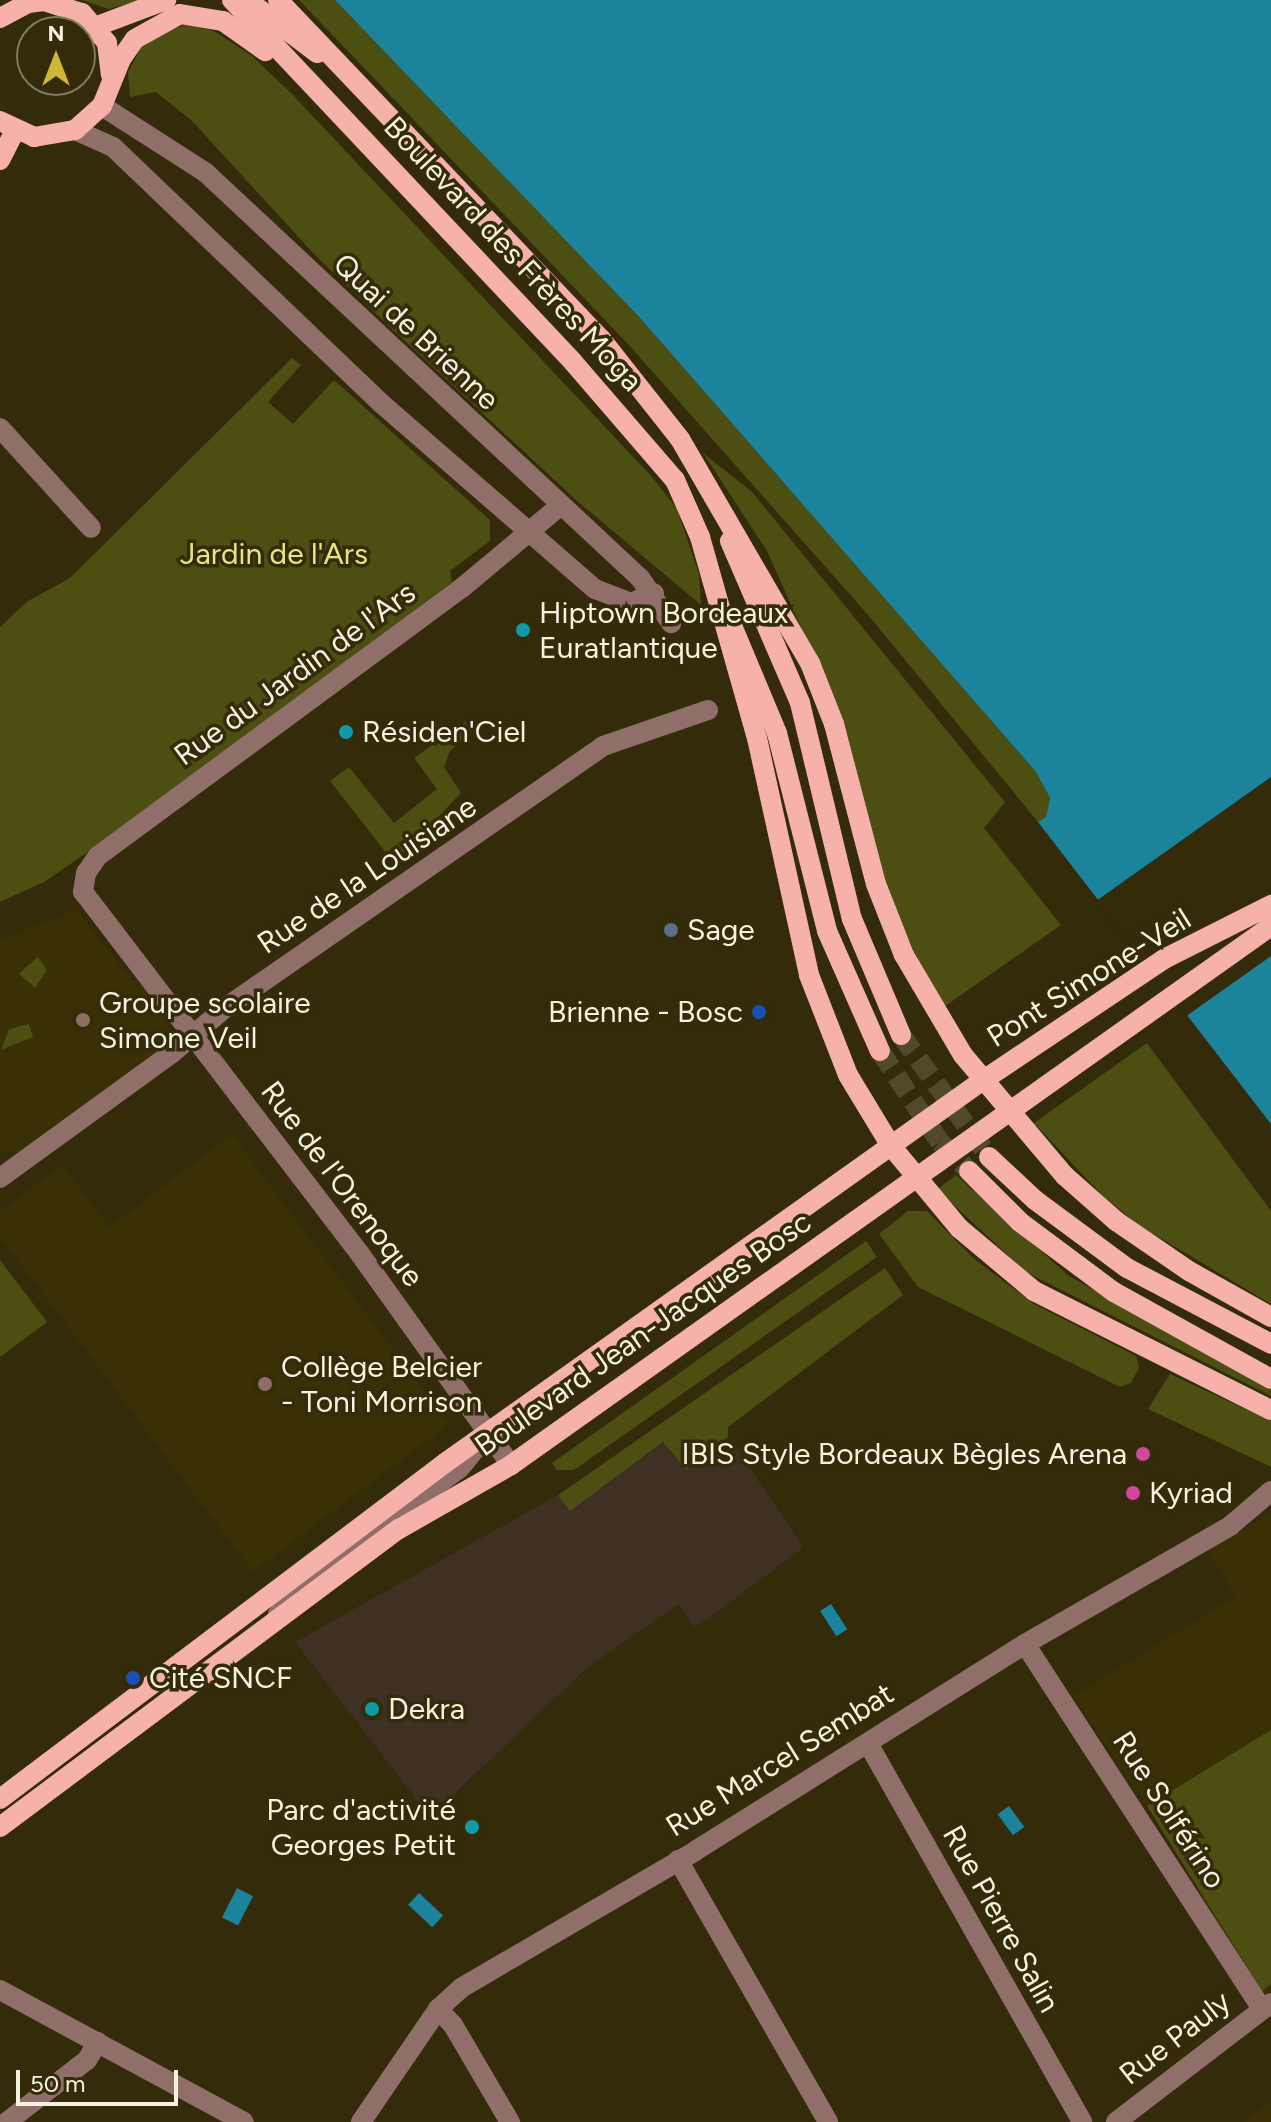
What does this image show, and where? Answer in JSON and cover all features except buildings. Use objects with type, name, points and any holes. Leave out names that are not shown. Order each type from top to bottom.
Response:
[{"type":"main road","points":[[97,26],[166,0]]},
{"type":"main road","points":[[232,0],[259,9],[377,100]]},
{"type":"main road","name":"Boulevard des Frères Moga","points":[[232,0],[350,123],[656,455],[689,508],[710,575]]},
{"type":"main road","name":"Boulevard des Frères Moga","points":[[278,0],[377,100],[601,339],[680,439],[714,496]]},
{"type":"main road","points":[[0,18],[33,1],[73,8],[97,26],[110,53],[111,83]]},
{"type":"main road","points":[[0,160],[8,126],[34,137],[75,130],[102,106],[135,39],[180,14],[202,14],[243,32],[350,123]]},
{"type":"main road","points":[[714,496],[800,703],[852,919],[901,1035]]},
{"type":"main road","points":[[714,496],[822,690],[876,884],[904,955],[936,1014],[982,1081],[1065,1176],[1126,1229],[1271,1317]]},
{"type":"main road","points":[[710,575],[765,698],[827,931],[880,1051]]},
{"type":"main road","points":[[710,575],[757,738],[809,975],[848,1075],[891,1146],[916,1180],[990,1258],[1034,1291],[1271,1410]]},
{"type":"main road","name":"Pont Simone-Veil","points":[[982,1081],[1082,1018],[1164,959],[1271,905]]},
{"type":"main road","name":"Pont Simone-Veil","points":[[1009,1114],[1271,926]]},
{"type":"main road","name":"Boulevard Jean-Jacques Bosc","points":[[0,1799],[488,1432],[982,1081]]},
{"type":"main road","name":"Boulevard Jean-Jacques Bosc","points":[[0,1827],[399,1529],[511,1465],[1009,1114]]},
{"type":"main road","points":[[989,1157],[1035,1200],[1127,1268],[1271,1344]]},
{"type":"main road","points":[[969,1171],[1020,1222],[1114,1292],[1271,1379]]},
{"type":"street","name":"Quai de Brienne","points":[[102,106],[205,172],[654,593],[671,623]]},
{"type":"street","points":[[75,130],[113,147],[382,404],[595,589],[631,603],[654,593]]},
{"type":"street","points":[[0,428],[91,528]]},
{"type":"street","name":"Rue du Jardin de l'Ars","points":[[85,900],[86,873],[98,856],[532,533],[561,505]]},
{"type":"street","name":"Rue de la Louisiane","points":[[0,1178],[192,1037],[225,1008],[603,746],[708,710]]},
{"type":"street","name":"Rue de l'Orenoque","points":[[85,900],[360,1254],[511,1465]]},
{"type":"street","points":[[267,1625],[315,1573],[460,1468],[488,1432]]},
{"type":"street","name":"Rue Marcel Sembat","points":[[361,2122],[438,2009],[461,1988],[869,1745],[883,1731],[1025,1644],[1230,1526],[1271,1491]]},
{"type":"street","name":"Rue Solférino","points":[[1025,1644],[1266,2006]]},
{"type":"street","name":"Rue Pierre Salin","points":[[869,1745],[1082,2122]]},
{"type":"street","points":[[678,1860],[828,2122]]},
{"type":"street","points":[[0,1990],[244,2122]]},
{"type":"street","name":"Rue Pauly","points":[[1116,2122],[1266,2006]]},
{"type":"street","points":[[438,2009],[453,2025],[510,2122]]},
{"type":"street","points":[[7,2122],[87,2060],[98,2042]]},
{"type":"shaded area","name":"Groupe scolaire Simone Veil","points":[[76,909],[135,985],[147,988],[164,1009],[169,1031],[157,1052],[24,1152],[0,1152],[0,940]]},
{"type":"shaded area","name":"Collège Belcier - Toni Morrison","points":[[232,1134],[449,1424],[253,1572],[0,1237],[0,1211],[62,1165],[109,1227]]},
{"type":"shaded area","points":[[728,1437],[804,1547],[705,1621],[694,1627],[679,1604],[588,1667],[430,1817],[295,1642],[558,1495],[570,1510],[664,1442],[687,1470]]},
{"type":"shaded area","points":[[1271,1512],[1271,2012],[1147,1806],[1073,1696],[1235,1597],[1208,1550]]},
{"type":"shaded area","points":[[1271,2100],[1271,2122],[1244,2121]]},
{"type":"green space","points":[[82,0],[140,0],[109,9]]},
{"type":"green space","points":[[299,0],[335,0],[641,319],[1036,772],[1050,798],[1046,817],[1038,822],[869,616],[628,344]]},
{"type":"green space","points":[[188,24],[214,31],[252,56],[292,94],[653,478],[677,509],[699,574],[701,605],[576,500],[394,331],[314,254],[192,121],[156,92],[130,97],[128,72],[141,48],[161,33]]},
{"type":"green space","name":"Jardin de l'Ars","points":[[292,358],[301,365],[268,402],[293,424],[334,380],[490,520],[490,541],[450,571],[452,582],[142,815],[44,882],[0,902],[0,627],[28,601],[70,578]]},
{"type":"green space","points":[[703,453],[752,492],[1005,802],[984,828],[1061,925],[941,1009],[889,897],[834,701],[767,551]]},
{"type":"green space","points":[[465,722],[472,731],[450,751],[444,767],[461,793],[394,863],[330,781],[349,767],[394,823],[437,789],[414,758]]},
{"type":"green space","points":[[38,957],[47,970],[35,988],[19,974]]},
{"type":"green space","points":[[29,1024],[33,1037],[1,1050],[9,1029]]},
{"type":"green space","points":[[1147,1043],[1271,1211],[1271,1304],[1140,1226],[1104,1197],[1034,1123]]},
{"type":"green space","points":[[956,1175],[1069,1276],[1271,1387],[1271,1396],[1026,1272],[945,1197],[939,1188]]},
{"type":"green space","points":[[908,1211],[927,1211],[973,1258],[1034,1304],[1136,1356],[1139,1368],[1131,1383],[1120,1387],[918,1287],[879,1234]]},
{"type":"green space","points":[[866,1241],[877,1257],[574,1470],[557,1470],[552,1463]]},
{"type":"green space","points":[[0,1260],[47,1322],[0,1357]]},
{"type":"green space","points":[[885,1268],[903,1295],[728,1427],[728,1437],[687,1470],[663,1442],[570,1511],[558,1495]]},
{"type":"green space","points":[[1170,1374],[1271,1421],[1271,1467],[1148,1409]]},
{"type":"green space","points":[[1271,1730],[1271,1984],[1262,1991],[1147,1806]]},
{"type":"water","points":[[335,0],[1271,0],[1271,1124],[1038,822],[1046,817],[1050,798],[1036,772],[641,319]]},
{"type":"water","points":[[831,1604],[847,1629],[836,1636],[820,1611]]},
{"type":"water","points":[[1009,1806],[1024,1827],[1013,1835],[998,1814]]},
{"type":"water","points":[[237,1888],[253,1896],[238,1926],[222,1917]]},
{"type":"water","points":[[419,1893],[443,1916],[432,1927],[408,1905]]},
{"type":"pier","points":[[1271,777],[1271,956],[1185,1017],[1096,901]]},
{"type":"tunnel","points":[[901,1035],[989,1157]]},
{"type":"tunnel","points":[[880,1051],[940,1142],[969,1171]]},
{"type":"place","name":"Hiptown Bordeaux Euratlantique","points":[[523,630]]},
{"type":"place","name":"Résiden'Ciel","points":[[346,732]]},
{"type":"place","name":"Sage","points":[[671,930]]},
{"type":"place","name":"Brienne - Bosc","points":[[759,1012]]},
{"type":"place","name":"Groupe scolaire Simone Veil","points":[[83,1020]]},
{"type":"place","name":"Collège Belcier - Toni Morrison","points":[[265,1384]]},
{"type":"place","name":"IBIS Style Bordeaux Bègles Arena","points":[[1143,1454]]},
{"type":"place","name":"Kyriad","points":[[1133,1493]]},
{"type":"place","name":"Cité SNCF","points":[[133,1678]]},
{"type":"place","name":"Dekra","points":[[372,1709]]},
{"type":"place","name":"Parc d'activité Georges Petit","points":[[472,1827]]}]
